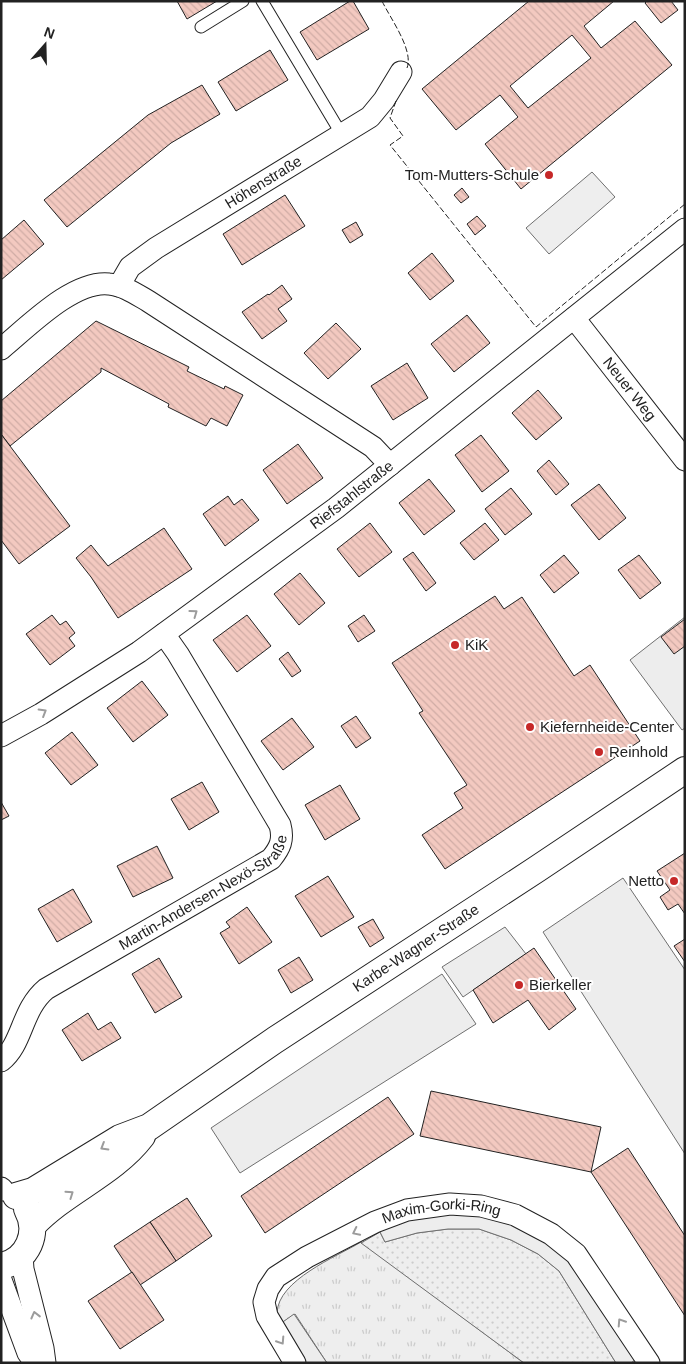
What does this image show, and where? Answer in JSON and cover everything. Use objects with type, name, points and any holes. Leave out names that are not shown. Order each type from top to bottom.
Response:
[{"type":"street","name":"Höhenstraße","points":[[119,286],[130,267],[156,248],[342,135],[377,110],[401,72]]},
{"type":"street","name":"Riefstahlstraße","points":[[1,736],[90,683],[164,634],[336,508],[685,229]]},
{"type":"street","points":[[1,350],[70,294],[90,285],[101,283],[119,286],[148,301],[373,447],[390,465]]},
{"type":"street","name":"Neuer Weg","points":[[574,318],[685,460]]},
{"type":"street","name":"Martin-Andersen-Nexö-Straße","points":[[1,1061],[10,1052],[32,1004],[38,996],[271,859],[281,844],[282,834],[280,825],[178,654],[164,634]]},
{"type":"street","name":"Karbe-Wagner-Straße","points":[[5,1191],[33,1190],[120,1138],[149,1127],[275,1040],[685,770]]},
{"type":"street","name":"Karbe-Wagner-Straße","points":[[33,1225],[46,1211],[131,1151],[149,1127]]},
{"type":"street","points":[[5,1191],[25,1204],[33,1225],[30,1243],[12,1261],[23,1269],[45,1363]]},
{"type":"street","name":"Maxim-Gorki-Ring","points":[[295,1363],[266,1316],[264,1302],[268,1289],[276,1277],[306,1257],[375,1222],[407,1210],[450,1204],[480,1206],[515,1215],[551,1234],[576,1254],[648,1363]]},
{"type":"street","points":[[1,1280],[28,1353],[34,1363]]},
{"type":"lane","points":[[201,27],[242,1]]},
{"type":"lane","points":[[262,1],[342,135]]},
{"type":"green space","points":[[592,172],[615,197],[549,254],[526,228]]},
{"type":"green space","points":[[448,1229],[479,1229],[511,1240],[538,1254],[559,1271],[616,1363],[524,1363],[361,1243],[380,1232],[385,1242],[417,1233]]},
{"type":"green space","points":[[361,1242],[524,1363],[327,1363],[295,1314],[280,1324],[277,1313],[280,1301],[297,1280],[324,1262]]},
{"type":"shaded area","points":[[685,617],[685,728],[682,730],[630,660]]},
{"type":"shaded area","points":[[623,878],[685,970],[685,1154],[543,932]]},
{"type":"shaded area","points":[[505,927],[526,954],[463,997],[442,967]]},
{"type":"shaded area","points":[[442,974],[476,1024],[240,1173],[211,1128]]},
{"type":"shaded area","points":[[450,1204],[551,1234],[643,1354],[631,1363],[616,1363],[559,1271],[538,1254],[511,1240],[479,1229],[448,1229],[417,1233],[385,1242],[375,1222]]},
{"type":"shaded area","points":[[294,1314],[327,1363],[295,1363],[280,1324]]},
{"type":"building","points":[[177,1],[217,1],[187,19]]},
{"type":"building","points":[[350,1],[353,1],[369,29],[317,60],[300,32]]},
{"type":"building","points":[[529,1],[614,1],[584,26],[601,48],[635,21],[672,65],[521,189],[485,144],[518,117],[500,95],[456,130],[422,89]],"holes":[[[572,35],[591,58],[528,108],[510,86]]]},
{"type":"building","points":[[647,1],[671,1],[678,10],[661,23],[645,3]]},
{"type":"building","points":[[270,50],[288,80],[236,111],[218,82]]},
{"type":"building","points":[[202,85],[220,114],[171,143],[67,227],[44,200],[148,115]]},
{"type":"building","points":[[462,188],[469,197],[461,203],[454,195]]},
{"type":"building","points":[[285,195],[305,226],[242,265],[223,234]]},
{"type":"building","points":[[477,216],[486,226],[475,235],[467,224]]},
{"type":"building","points":[[24,220],[44,244],[1,280],[1,240]]},
{"type":"building","points":[[356,222],[363,235],[350,243],[342,230]]},
{"type":"building","points":[[432,253],[454,281],[430,300],[408,273]]},
{"type":"building","points":[[282,285],[292,299],[278,309],[287,321],[262,339],[242,312]]},
{"type":"building","points":[[467,315],[490,343],[454,372],[431,344]]},
{"type":"building","points":[[96,321],[189,367],[187,371],[224,389],[225,386],[243,395],[227,426],[211,418],[206,426],[168,407],[169,404],[101,368],[101,372],[10,446],[1,434],[1,401]]},
{"type":"building","points":[[336,323],[361,349],[328,379],[304,353]]},
{"type":"building","points":[[407,363],[428,398],[393,420],[371,386]]},
{"type":"building","points":[[538,390],[562,418],[536,440],[512,413]]},
{"type":"building","points":[[1,434],[70,526],[19,564],[1,540]]},
{"type":"building","points":[[481,435],[509,471],[482,492],[455,455]]},
{"type":"building","points":[[298,444],[323,478],[287,504],[263,470]]},
{"type":"building","points":[[549,460],[569,484],[556,495],[537,471]]},
{"type":"building","points":[[429,479],[455,511],[424,535],[399,503]]},
{"type":"building","points":[[599,484],[626,518],[599,540],[571,505]]},
{"type":"building","points":[[511,488],[532,514],[505,535],[485,509]]},
{"type":"building","points":[[228,496],[234,505],[242,499],[259,520],[225,546],[203,514]]},
{"type":"building","points":[[370,523],[392,552],[359,577],[337,549]]},
{"type":"building","points":[[485,523],[499,540],[474,560],[460,543]]},
{"type":"building","points":[[164,528],[192,569],[118,618],[76,558],[91,545],[108,566]]},
{"type":"building","points":[[413,552],[436,583],[426,591],[403,559]]},
{"type":"building","points":[[564,555],[579,573],[554,593],[540,575]]},
{"type":"building","points":[[639,555],[661,583],[640,599],[618,570]]},
{"type":"building","points":[[300,573],[325,603],[299,625],[274,594]]},
{"type":"building","name":"Kiefernheide-Center","points":[[495,596],[504,609],[522,597],[574,676],[590,665],[640,741],[445,869],[422,835],[463,808],[454,793],[467,785],[419,713],[423,711],[392,663]]},
{"type":"building","points":[[52,615],[60,625],[66,621],[75,633],[69,638],[75,646],[50,665],[26,634]]},
{"type":"building","points":[[247,615],[271,646],[237,672],[213,640]]},
{"type":"building","points":[[364,615],[375,631],[358,642],[348,626]]},
{"type":"building","points":[[685,619],[685,646],[674,654],[661,637]]},
{"type":"building","points":[[288,652],[301,671],[292,677],[279,659]]},
{"type":"building","points":[[142,681],[168,715],[133,742],[107,708]]},
{"type":"building","points":[[356,716],[371,738],[356,748],[341,726]]},
{"type":"building","points":[[292,718],[314,747],[283,770],[261,741]]},
{"type":"building","points":[[72,732],[98,765],[71,785],[45,753]]},
{"type":"building","points":[[202,782],[219,812],[189,830],[171,799]]},
{"type":"building","points":[[340,785],[360,819],[325,840],[305,805]]},
{"type":"building","points":[[1,802],[9,816],[1,820]]},
{"type":"building","points":[[157,846],[173,878],[133,897],[117,866]]},
{"type":"building","name":"Netto","points":[[685,853],[685,914],[678,904],[668,910],[660,897],[670,890],[657,871]]},
{"type":"building","points":[[328,876],[354,917],[321,937],[295,896]]},
{"type":"building","points":[[73,889],[92,922],[57,942],[38,909]]},
{"type":"building","points":[[247,907],[272,942],[239,964],[220,933],[230,927],[226,922]]},
{"type":"building","points":[[373,919],[384,938],[370,947],[358,927]]},
{"type":"building","points":[[685,939],[685,962],[674,946]]},
{"type":"building","name":"Bierkeller","points":[[534,948],[576,1009],[549,1030],[528,1000],[493,1023],[473,990]]},
{"type":"building","points":[[299,957],[313,980],[291,993],[278,970]]},
{"type":"building","points":[[159,958],[182,997],[155,1013],[132,974]]},
{"type":"building","points":[[88,1013],[98,1030],[111,1022],[121,1038],[82,1061],[62,1030]]},
{"type":"building","points":[[431,1091],[601,1127],[591,1172],[420,1136]]},
{"type":"building","points":[[388,1097],[414,1134],[265,1233],[241,1196]]},
{"type":"building","points":[[628,1148],[685,1236],[685,1316],[591,1172]]},
{"type":"building","points":[[187,1198],[212,1236],[176,1261],[150,1222]]},
{"type":"building","points":[[150,1222],[176,1261],[140,1285],[114,1246]]},
{"type":"building","points":[[132,1272],[164,1320],[120,1349],[88,1301]]},
{"type":"fence","points":[[382,1],[404,43],[407,52],[407,68]]},
{"type":"fence","points":[[396,101],[390,118],[403,136],[390,145],[536,327],[685,204]]},
{"type":"place","name":"Tom-Mutters-Schule","points":[[549,175]]},
{"type":"place","name":"KiK","points":[[455,645]]},
{"type":"place","name":"Kiefernheide-Center","points":[[530,727]]},
{"type":"place","name":"Reinhold","points":[[599,752]]},
{"type":"place","name":"Netto","points":[[674,881]]},
{"type":"place","name":"Bierkeller","points":[[519,985]]}]
